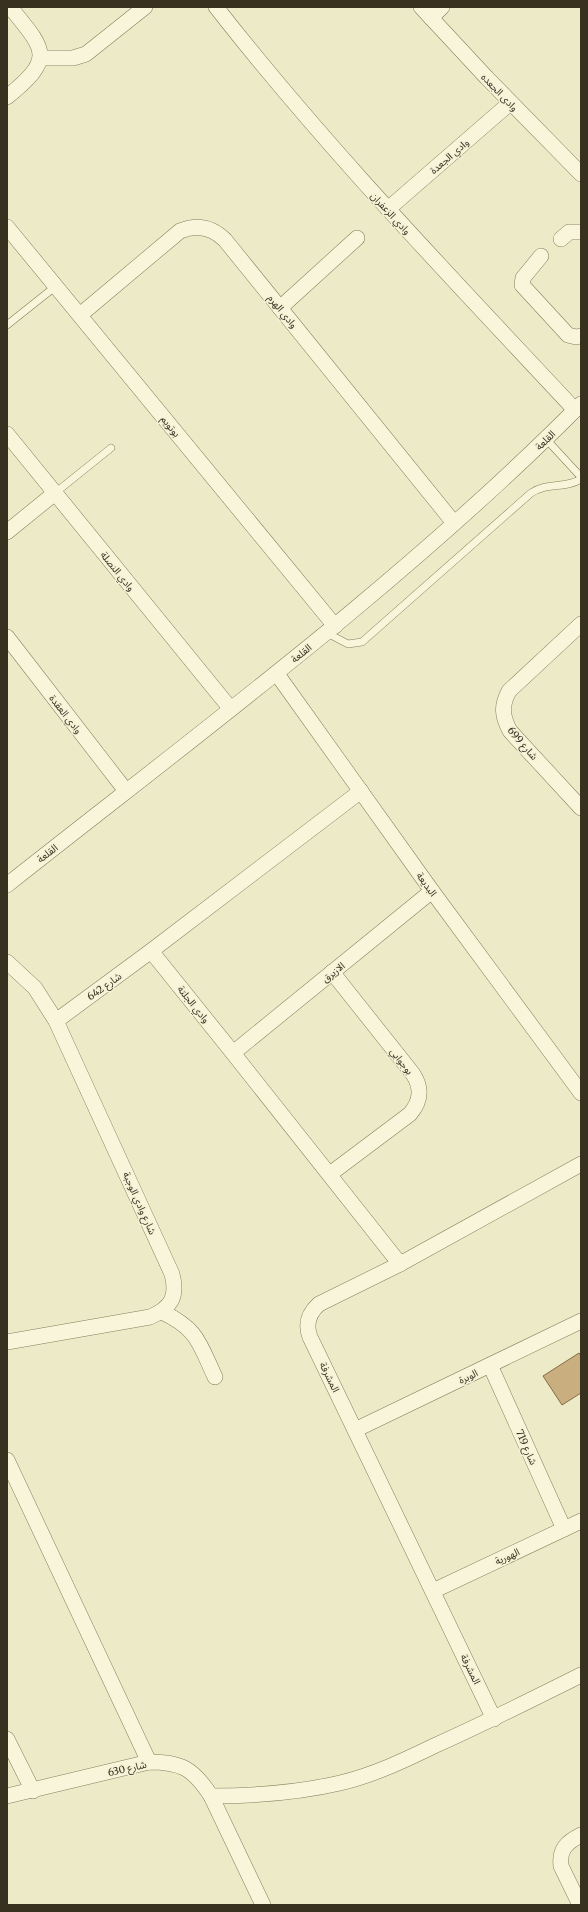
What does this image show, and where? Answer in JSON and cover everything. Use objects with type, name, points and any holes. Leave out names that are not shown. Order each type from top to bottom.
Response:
[{"type":"street","points":[[7,97],[34,74],[40,58],[40,50],[34,36],[10,7]]},
{"type":"street","points":[[40,58],[73,58],[86,54],[145,7]]},
{"type":"street","name":"وادي الزعفران","points":[[216,7],[318,131],[388,210],[578,407]]},
{"type":"street","points":[[426,12],[442,7]]},
{"type":"street","name":"وادى الجعده","points":[[426,12],[510,103],[581,174]]},
{"type":"street","name":"وادي الجعدة","points":[[388,210],[510,103]]},
{"type":"street","name":"وادي الهرم","points":[[80,315],[173,235],[187,228],[196,226],[204,227],[219,234],[454,523]]},
{"type":"street","name":"بوتويم","points":[[7,227],[80,315],[331,629]]},
{"type":"street","points":[[561,239],[569,232],[581,232]]},
{"type":"street","points":[[280,308],[358,238]]},
{"type":"street","points":[[542,256],[523,278],[522,285],[568,335],[576,338],[581,336]]},
{"type":"street","name":"القلعة","points":[[7,885],[230,708],[277,674],[331,629],[454,523],[546,440],[578,407]]},
{"type":"street","name":"وادي النصلة","points":[[7,434],[230,708]]},
{"type":"street","points":[[7,532],[55,493]]},
{"type":"street","name":"شارع 699","points":[[581,624],[509,691],[504,701],[502,710],[504,721],[510,731],[581,808]]},
{"type":"street","name":"وادي العقدة","points":[[7,637],[126,791]]},
{"type":"street","name":"البديعة","points":[[277,674],[432,891],[581,1093]]},
{"type":"street","points":[[151,951],[361,791]]},
{"type":"street","name":"الازيرق","points":[[234,1053],[432,891]]},
{"type":"street","name":"شارع 642","points":[[56,1021],[151,951]]},
{"type":"street","name":"وادي الجلتة","points":[[151,951],[234,1053],[400,1264]]},
{"type":"street","name":"شارع وادي الوجبة","points":[[7,962],[24,976],[34,988],[56,1021],[172,1274],[175,1284],[174,1295],[170,1304],[162,1312]]},
{"type":"street","name":"بوجوابي","points":[[330,1174],[410,1114],[416,1107],[420,1090],[413,1074],[332,972]]},
{"type":"street","name":"المشرفة","points":[[494,1719],[310,1337],[308,1331],[308,1319],[319,1304],[400,1264],[581,1164]]},
{"type":"street","points":[[7,1342],[150,1317],[162,1312],[180,1320],[196,1335],[214,1377]]},
{"type":"street","name":"الوبرة","points":[[355,1430],[581,1321]]},
{"type":"street","name":"شارع 719","points":[[490,1365],[564,1529]]},
{"type":"street","points":[[7,1460],[148,1762]]},
{"type":"street","name":"الهورية","points":[[433,1591],[581,1521]]},
{"type":"street","points":[[210,1796],[254,1796],[298,1791],[342,1783],[384,1770],[494,1719],[581,1675]]},
{"type":"street","points":[[7,1739],[34,1791]]},
{"type":"street","name":"شارع 630","points":[[7,1796],[34,1791],[148,1762],[167,1762],[186,1768],[200,1780],[210,1796],[263,1905]]},
{"type":"street","points":[[580,1905],[561,1866],[560,1858],[565,1845],[581,1835]]},
{"type":"lane","points":[[7,325],[56,286]]},
{"type":"lane","points":[[331,629],[348,644],[362,642],[531,493],[543,487],[568,485],[581,478],[546,440]]},
{"type":"lane","points":[[55,493],[111,448]]},
{"type":"building","points":[[579,1353],[581,1356],[581,1393],[562,1405],[543,1376]]}]
